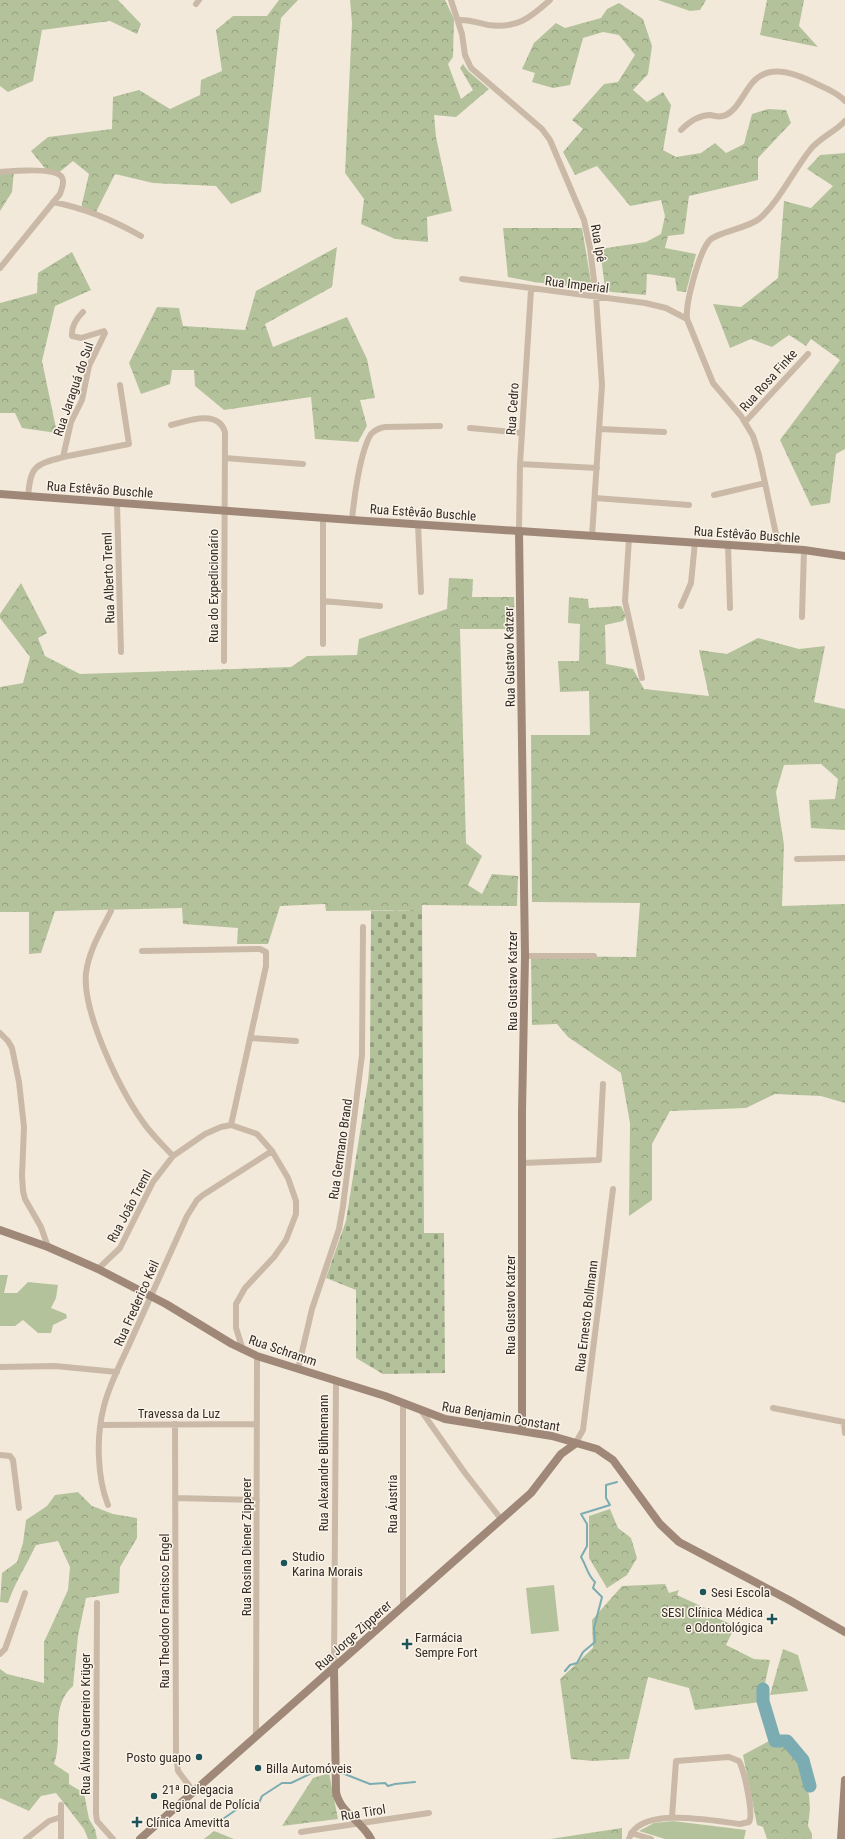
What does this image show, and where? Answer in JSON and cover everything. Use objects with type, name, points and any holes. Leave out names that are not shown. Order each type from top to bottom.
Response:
[{"type":"street","name":"Rua Ipê","points":[[450,0],[458,20],[465,55],[471,68],[537,123],[550,140],[587,228],[596,297],[602,384],[592,536]]},
{"type":"street","points":[[458,20],[470,20],[491,25],[520,23],[530,17],[550,0]]},
{"type":"street","points":[[681,130],[691,121],[701,117],[711,115],[720,117],[727,114],[733,109],[753,82],[762,75],[771,72],[783,72],[800,76],[834,92],[845,101]]},
{"type":"street","points":[[780,548],[757,448],[745,422],[716,388],[699,353],[687,319],[686,308],[689,295],[709,241],[714,237],[748,225],[758,219],[771,205],[811,149],[838,129],[845,121]]},
{"type":"street","points":[[0,172],[41,171],[61,176],[63,180],[62,189],[53,202],[0,268]]},
{"type":"street","points":[[53,202],[69,205],[95,214],[141,236]]},
{"type":"street","name":"Rua Imperial","points":[[462,280],[491,282],[531,290],[596,297],[666,308],[687,319]]},
{"type":"street","name":"Rua Cedro","points":[[519,531],[520,464],[531,290]]},
{"type":"street","name":"Rua Jaraguá do Sul","points":[[28,496],[29,480],[34,469],[44,463],[63,457],[71,422],[82,400],[89,366],[105,332],[81,338],[72,336],[71,331],[83,312]]},
{"type":"street","name":"Rua Rosa Finke","points":[[745,422],[808,354]]},
{"type":"street","points":[[63,457],[129,444],[120,385]]},
{"type":"street","name":"Rua do Expedicionário","points":[[171,424],[204,418],[220,424],[225,432],[223,510],[224,661]]},
{"type":"street","points":[[352,520],[358,478],[372,434],[380,428],[385,427],[440,426]]},
{"type":"street","points":[[470,428],[522,433]]},
{"type":"street","points":[[600,429],[664,432]]},
{"type":"street","points":[[225,458],[303,464]]},
{"type":"street","points":[[520,464],[597,468]]},
{"type":"street","points":[[714,495],[765,483]]},
{"type":"street","name":"Rua Estêvão Buschle","points":[[0,494],[352,520],[780,548],[835,553],[845,556]]},
{"type":"street","points":[[595,498],[689,505]]},
{"type":"street","name":"Rua Alberto Treml","points":[[117,503],[121,652]]},
{"type":"street","points":[[323,517],[323,644]]},
{"type":"street","points":[[418,524],[421,592]]},
{"type":"street","name":"Rua Gustavo Katzer","points":[[519,531],[525,956],[522,1163],[522,1430]]},
{"type":"street","points":[[629,538],[625,601],[642,678]]},
{"type":"street","points":[[681,606],[691,583],[695,542]]},
{"type":"street","points":[[728,545],[730,608]]},
{"type":"street","points":[[802,617],[804,550]]},
{"type":"street","points":[[835,553],[845,553]]},
{"type":"street","points":[[323,601],[380,606]]},
{"type":"street","points":[[797,859],[845,858]]},
{"type":"street","points":[[112,912],[97,938],[88,963],[86,984],[90,1006],[106,1053],[130,1102],[143,1123],[173,1156]]},
{"type":"street","name":"Rua Germano Brand","points":[[298,1369],[312,1309],[339,1229],[344,1206],[362,1055],[363,927]]},
{"type":"street","points":[[142,951],[263,950],[266,952],[267,960],[231,1126],[257,1134],[272,1151],[292,1187],[296,1201],[296,1214],[286,1240],[274,1257],[244,1288],[236,1304],[236,1328],[242,1350]]},
{"type":"street","points":[[525,956],[594,956]]},
{"type":"street","points":[[0,1033],[8,1041],[12,1048],[19,1082],[24,1134],[22,1176],[24,1195],[41,1227],[48,1247]]},
{"type":"street","points":[[251,1038],[296,1041]]},
{"type":"street","points":[[522,1163],[599,1160],[603,1084]]},
{"type":"street","name":"Rua João Treml","points":[[98,1269],[116,1253],[124,1242],[153,1182],[173,1156],[205,1134],[221,1127],[231,1126]]},
{"type":"street","name":"Rua Frederico Keil","points":[[108,1505],[100,1478],[101,1424],[104,1405],[117,1372],[187,1216],[197,1200],[272,1151]]},
{"type":"street","name":"Rua Ernesto Bollmann","points":[[575,1444],[582,1435],[584,1423],[613,1188]]},
{"type":"street","name":"Rua Schramm","points":[[0,1230],[48,1247],[98,1269],[151,1296],[242,1350],[403,1403],[422,1412],[465,1473],[501,1519]]},
{"type":"street","name":"Rua Rosina Diener Zipperer","points":[[256,1737],[257,1356]]},
{"type":"street","points":[[0,1367],[55,1366],[117,1372]]},
{"type":"street","name":"Rua Alexandre Bühnemann","points":[[336,1381],[334,1668],[336,1792],[337,1798],[344,1810],[360,1823],[371,1839]]},
{"type":"street","name":"Rua Áustria","points":[[403,1403],[404,1606]]},
{"type":"street","points":[[773,1408],[844,1422],[845,1433]]},
{"type":"street","name":"Rua Benjamin Constant","points":[[422,1412],[458,1422],[522,1430],[557,1437],[575,1444],[596,1449],[613,1460],[660,1524],[679,1542],[845,1632]]},
{"type":"street","name":"Travessa da Luz","points":[[101,1424],[257,1424]]},
{"type":"street","name":"Rua Theodoro Francisco Engel","points":[[175,1424],[176,1753],[178,1771],[194,1792]]},
{"type":"street","name":"Rua Jorge Zipperer","points":[[140,1839],[424,1590],[531,1493],[561,1454],[575,1444]]},
{"type":"street","points":[[0,1454],[10,1456],[14,1464],[18,1508]]},
{"type":"street","points":[[175,1498],[257,1500]]},
{"type":"street","points":[[0,1654],[5,1649],[25,1593]]},
{"type":"street","name":"Rua Álvaro Guerreiro Krüger","points":[[97,1603],[96,1813],[97,1821],[112,1839]]},
{"type":"street","points":[[651,1839],[630,1836],[637,1826],[646,1822],[672,1817],[740,1824],[749,1822],[751,1812],[741,1764],[736,1759],[729,1757],[676,1762],[672,1817]]},
{"type":"street","points":[[843,1836],[845,1780]]},
{"type":"street","points":[[61,1805],[61,1839]]},
{"type":"street","name":"Rua Tirol","points":[[301,1832],[429,1813]]},
{"type":"street","points":[[26,1839],[49,1821],[61,1817]]},
{"type":"green space","points":[[0,0],[118,0],[141,24],[137,34],[110,21],[42,30],[33,81],[8,92],[0,86]]},
{"type":"green space","points":[[279,0],[298,0],[281,18],[261,192],[231,204],[216,186],[153,183],[115,174],[95,214],[81,208],[89,174],[73,161],[57,174],[48,172],[31,151],[48,137],[112,129],[113,97],[139,90],[170,109],[200,95],[201,80],[222,71],[216,30],[233,16],[267,16]]},
{"type":"green space","points":[[350,0],[445,0],[454,19],[453,57],[448,64],[461,99],[473,90],[460,68],[463,64],[468,71],[489,89],[456,117],[434,115],[436,137],[452,211],[427,217],[428,242],[395,239],[361,224],[364,199],[345,173],[352,23]]},
{"type":"green space","points":[[658,0],[706,0],[700,10],[690,11]]},
{"type":"green space","points":[[767,0],[804,0],[799,26],[818,47],[760,35]]},
{"type":"green space","points":[[619,3],[643,19],[652,46],[648,74],[633,90],[647,102],[663,92],[671,105],[663,150],[676,157],[701,153],[715,143],[726,153],[744,144],[752,114],[768,109],[786,110],[791,123],[758,158],[758,180],[689,196],[684,234],[668,236],[665,248],[696,254],[686,292],[677,291],[675,278],[647,274],[646,295],[611,292],[605,288],[600,249],[646,242],[661,234],[665,216],[661,200],[630,206],[597,166],[575,175],[563,152],[583,129],[572,120],[604,84],[618,82],[635,55],[619,35],[603,32],[583,38],[570,85],[553,88],[532,82],[535,73],[522,69],[534,43],[556,23],[565,28],[601,18],[607,9]]},
{"type":"green space","points":[[845,153],[845,449],[836,454],[830,503],[811,506],[780,440],[840,360],[811,339],[806,346],[789,335],[772,347],[751,339],[730,348],[713,304],[741,307],[778,278],[784,201],[811,208],[833,186],[807,169],[820,155]]},
{"type":"green space","points":[[14,171],[12,192],[0,211],[0,172]]},
{"type":"green space","points":[[503,228],[582,228],[591,282],[590,287],[585,288],[534,282],[508,277]]},
{"type":"green space","points":[[337,247],[332,287],[265,324],[273,347],[347,317],[367,359],[375,398],[360,400],[367,426],[358,442],[315,439],[311,397],[224,410],[195,386],[194,370],[172,370],[170,384],[141,394],[129,363],[157,307],[179,308],[183,326],[245,330],[256,291]]},
{"type":"green space","points":[[72,252],[91,290],[55,306],[42,361],[57,433],[22,428],[15,413],[0,413],[0,303],[37,293],[38,273]]},
{"type":"green space","points":[[449,578],[473,579],[472,597],[514,597],[515,629],[460,629],[466,843],[482,856],[468,885],[482,894],[492,874],[518,876],[517,906],[422,905],[422,910],[326,911],[325,904],[280,906],[268,944],[237,944],[238,928],[183,924],[182,908],[55,911],[41,953],[29,954],[29,912],[0,912],[0,687],[23,683],[30,657],[0,618],[0,614],[21,583],[47,633],[38,638],[45,656],[80,674],[291,667],[307,656],[357,655],[359,639],[447,609]]},
{"type":"green space","points":[[569,597],[588,599],[589,608],[621,606],[626,616],[623,621],[605,625],[606,664],[633,669],[644,689],[709,696],[699,650],[727,654],[758,638],[799,649],[825,646],[814,702],[845,709],[845,830],[811,828],[809,800],[835,799],[838,779],[821,764],[784,765],[776,792],[784,845],[782,906],[845,904],[845,1103],[821,1096],[775,1094],[746,1108],[670,1111],[652,1144],[652,1200],[629,1216],[630,1123],[621,1073],[568,1037],[557,1024],[532,1025],[531,956],[636,957],[640,903],[532,902],[531,735],[590,735],[589,691],[560,692],[558,661],[579,661],[580,624],[568,623]]},
{"type":"green space","points":[[422,910],[424,1233],[444,1233],[445,1373],[383,1374],[356,1358],[356,1290],[326,1278],[346,1221],[368,1081],[370,1059],[371,911]]},
{"type":"green space","points":[[0,1275],[8,1275],[4,1293],[17,1293],[28,1282],[58,1285],[56,1298],[51,1308],[66,1314],[67,1318],[53,1325],[51,1333],[38,1333],[23,1320],[15,1326],[0,1326]]},
{"type":"green space","points":[[78,1492],[92,1506],[113,1514],[137,1518],[137,1538],[120,1567],[119,1593],[86,1598],[78,1636],[73,1686],[61,1703],[59,1713],[57,1754],[54,1764],[69,1774],[69,1784],[84,1793],[89,1819],[95,1829],[97,1839],[88,1839],[84,1829],[56,1793],[41,1796],[29,1811],[0,1798],[0,1669],[7,1674],[44,1683],[44,1642],[68,1590],[70,1567],[58,1541],[36,1545],[8,1603],[0,1602],[2,1573],[17,1562],[23,1543],[26,1520],[47,1506],[55,1495]]},
{"type":"green space","points":[[610,1509],[618,1528],[631,1538],[637,1558],[627,1575],[607,1588],[589,1558],[589,1516]]},
{"type":"green space","points":[[665,1584],[669,1593],[679,1590],[677,1595],[718,1614],[717,1618],[735,1626],[726,1645],[754,1659],[770,1660],[761,1702],[695,1710],[689,1688],[648,1677],[629,1759],[593,1761],[571,1759],[560,1679],[593,1648],[592,1620],[622,1586]]},
{"type":"green space","points":[[554,1585],[559,1631],[531,1634],[526,1588]]},
{"type":"green space","points":[[783,1649],[798,1655],[808,1691],[770,1695]]},
{"type":"green space","points":[[769,1741],[774,1746],[784,1746],[798,1760],[809,1795],[810,1809],[808,1826],[812,1834],[812,1839],[767,1839],[763,1827],[757,1825],[743,1755]]},
{"type":"green space","points":[[329,1773],[338,1819],[282,1826],[313,1778]]},
{"type":"green space","points":[[673,1821],[746,1830],[744,1839],[665,1839],[639,1831],[654,1823]]},
{"type":"green space","points":[[622,1828],[622,1839],[550,1839]]},
{"type":"green space","points":[[214,1831],[234,1839],[204,1839]]},
{"type":"waterway","points":[[565,1671],[570,1665],[577,1663],[583,1652],[595,1642],[594,1628],[602,1597],[593,1588],[595,1582],[581,1557],[587,1546],[587,1524],[581,1514],[610,1505],[606,1498],[606,1485],[617,1482]]},
{"type":"waterway","points":[[763,1689],[763,1701],[775,1741],[787,1741],[803,1760],[810,1786]]},
{"type":"waterway","points":[[205,1827],[213,1822],[220,1821],[243,1805],[259,1803],[262,1796],[282,1783],[291,1783],[312,1773],[329,1769]]},
{"type":"waterway","points":[[342,1773],[370,1784],[385,1783],[388,1786],[415,1782]]},
{"type":"place","name":"Studio Karina Morais","points":[[284,1563]]},
{"type":"place","name":"Sesi Escola","points":[[703,1592]]},
{"type":"place","name":"SESI Clínica Médica e Odontológica","points":[[772,1619]]},
{"type":"place","name":"Farmácia Sempre Fort","points":[[407,1644]]},
{"type":"place","name":"Posto guapo","points":[[199,1757]]},
{"type":"place","name":"Billa Automóveis","points":[[258,1768]]},
{"type":"place","name":"21ª Delegacia Regional de Polícia","points":[[154,1796]]},
{"type":"place","name":"Clínica Amevitta","points":[[137,1822]]}]
